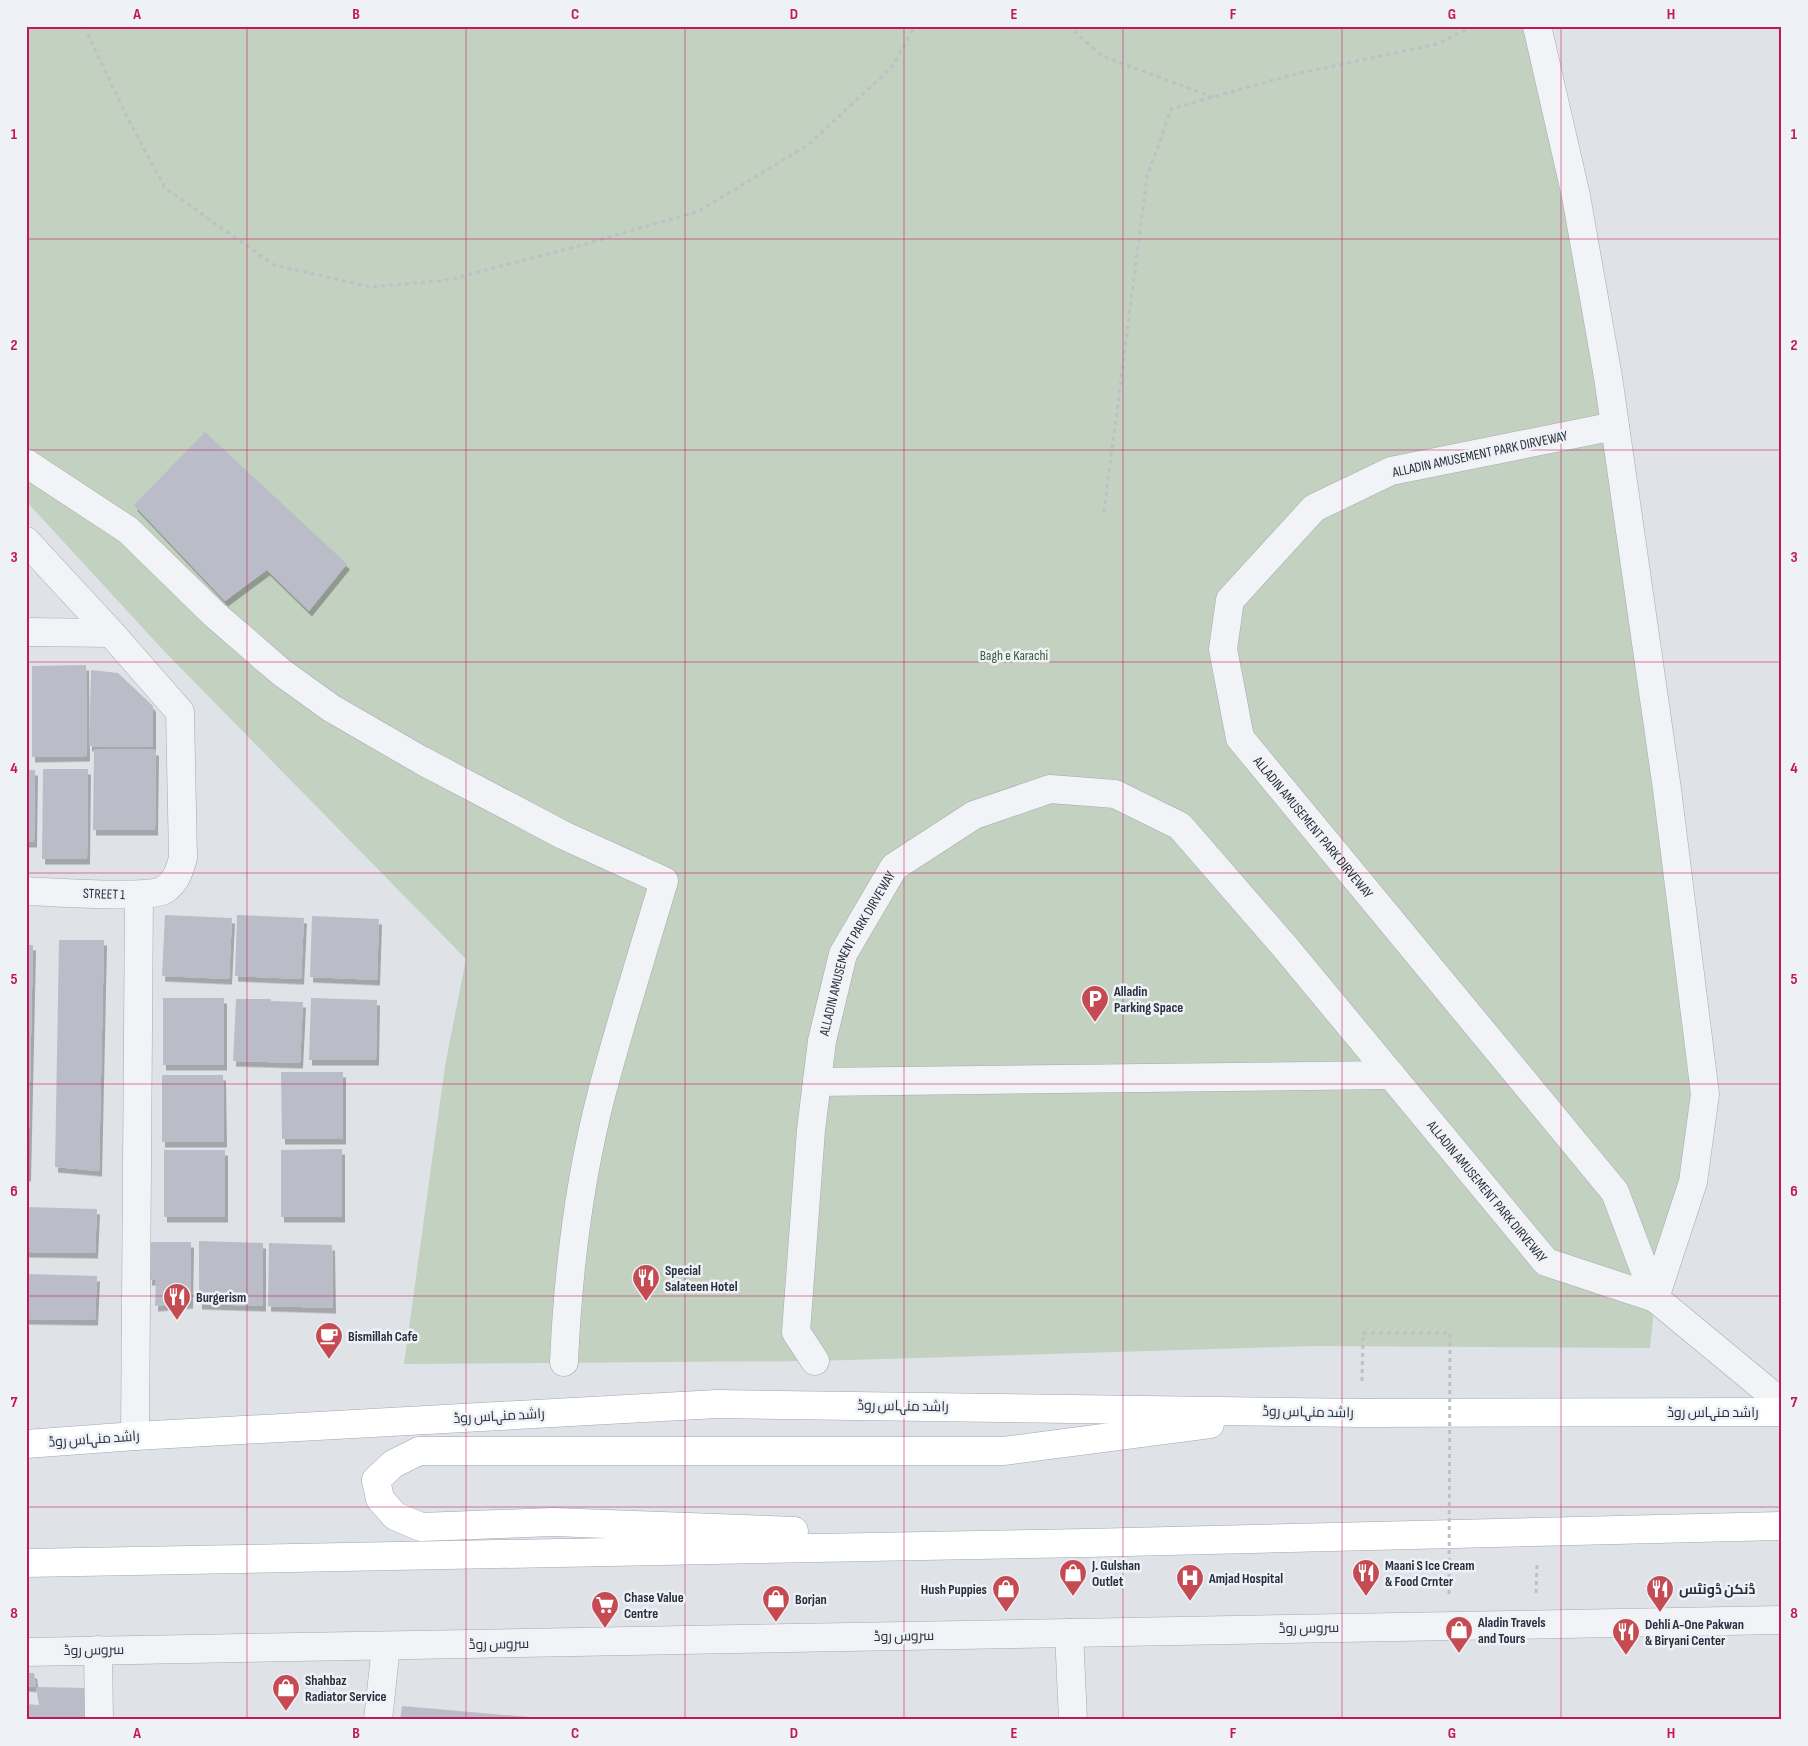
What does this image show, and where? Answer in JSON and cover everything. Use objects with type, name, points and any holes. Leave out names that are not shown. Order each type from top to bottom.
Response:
[{"type":"main road","name":"راشد منہاس روڈ","points":[[26,1444],[135,1436],[718,1404],[1362,1413],[1782,1412]]},
{"type":"main road","points":[[1086,1543],[553,1522],[421,1527],[395,1516],[380,1499],[376,1480],[393,1464],[419,1450],[1003,1451],[1305,1411]]},
{"type":"main road","points":[[26,1563],[1086,1543],[1782,1526]]},
{"type":"street","points":[[1537,26],[1576,196],[1608,377],[1667,789],[1705,1094],[1693,1182],[1656,1298],[1782,1403]]},
{"type":"street","name":"ALLADIN AMUSEMENT PARK DIRVEWAY","points":[[1614,426],[1391,471],[1314,508],[1230,600],[1223,649],[1240,738],[1615,1192],[1656,1298]]},
{"type":"street","points":[[26,463],[128,530],[221,620],[281,672],[331,708],[421,760],[563,835],[664,881],[602,1093],[580,1195],[567,1297],[564,1362]]},
{"type":"street","points":[[26,541],[111,633]]},
{"type":"street","points":[[26,632],[111,633]]},
{"type":"street","name":"STREET 1","points":[[26,891],[139,895],[163,892],[177,878],[183,858],[180,712],[111,633]]},
{"type":"street","name":"ALLADIN AMUSEMENT PARK DIRVEWAY","points":[[815,1361],[796,1332],[811,1130],[822,1041],[843,954],[894,867],[974,815],[1050,789],[1115,794],[1180,826],[1285,947],[1546,1262],[1656,1298]]},
{"type":"street","points":[[135,1436],[139,895]]},
{"type":"street","points":[[817,1082],[1391,1075]]},
{"type":"street","name":"سروس روڈ","points":[[26,1652],[1782,1620]]},
{"type":"street","points":[[1069,1633],[1073,1720]]},
{"type":"street","points":[[378,1720],[386,1646]]},
{"type":"street","points":[[98,1650],[99,1720]]},
{"type":"path","points":[[85,26],[126,115],[165,188],[274,265],[371,288],[448,280],[575,247],[698,211],[808,145],[891,68],[914,26]]},
{"type":"path","points":[[1068,26],[1102,56],[1214,97]]},
{"type":"path","points":[[1104,512],[1147,177],[1171,109],[1291,75],[1437,44],[1474,26]]},
{"type":"path","points":[[1362,1413],[1364,1334],[1450,1333],[1449,1594]]},
{"type":"green space","name":"Bagh e Karachi","points":[[26,26],[1537,26],[1576,196],[1705,1094],[1655,1298],[1650,1348],[1315,1346],[815,1361],[404,1364],[445,1066],[466,959],[165,652],[26,501]]},
{"type":"building","points":[[205,432],[347,564],[309,611],[267,570],[225,601],[134,505]]},
{"type":"building","points":[[86,665],[87,756],[32,757],[32,666]]},
{"type":"building","points":[[91,670],[118,673],[153,706],[153,747],[89,746]]},
{"type":"building","points":[[94,749],[156,750],[155,830],[93,830]]},
{"type":"building","points":[[43,769],[88,769],[87,859],[42,859]]},
{"type":"building","points":[[26,770],[35,770],[34,842],[26,842]]},
{"type":"building","points":[[165,915],[232,918],[229,979],[162,976]]},
{"type":"building","points":[[237,915],[304,918],[301,979],[235,976]]},
{"type":"building","points":[[312,916],[379,919],[377,980],[310,977]]},
{"type":"building","points":[[59,940],[104,940],[99,1171],[55,1167]]},
{"type":"building","points":[[26,945],[33,945],[28,1176],[26,1176]]},
{"type":"building","points":[[163,998],[224,998],[224,1065],[163,1065]]},
{"type":"building","points":[[311,998],[377,1000],[376,1060],[309,1060]]},
{"type":"building","points":[[236,999],[271,999],[271,1001],[303,1002],[300,1063],[233,1061]]},
{"type":"building","points":[[281,1072],[343,1072],[343,1139],[282,1139]]},
{"type":"building","points":[[162,1075],[223,1075],[224,1142],[162,1142]]},
{"type":"building","points":[[342,1149],[342,1217],[281,1217],[281,1150]]},
{"type":"building","points":[[164,1150],[225,1150],[225,1217],[164,1217]]},
{"type":"building","points":[[26,1207],[97,1209],[95,1253],[26,1252]]},
{"type":"building","points":[[199,1241],[263,1243],[263,1306],[199,1304]]},
{"type":"building","points":[[150,1242],[191,1242],[190,1303],[155,1306],[156,1280],[149,1280]]},
{"type":"building","points":[[269,1243],[332,1245],[333,1308],[268,1306]]},
{"type":"building","points":[[26,1274],[97,1276],[95,1320],[26,1319]]},
{"type":"building","points":[[26,1673],[34,1673],[36,1687],[26,1686]]},
{"type":"building","points":[[36,1687],[89,1688],[94,1720],[26,1720],[26,1704],[39,1705]]},
{"type":"building","points":[[402,1706],[540,1718],[540,1720],[400,1720]]},
{"type":"place","name":"Alladin Parking Space","points":[[1095,1023]]},
{"type":"place","name":"Special Salateen Hotel","points":[[646,1302]]},
{"type":"place","name":"Burgerism","points":[[177,1321]]},
{"type":"place","name":"Bismillah Cafe","points":[[329,1360]]},
{"type":"place","name":"J. Gulshan Outlet","points":[[1073,1597]]},
{"type":"place","name":"Maani S Ice Cream & Food Crnter","points":[[1366,1597]]},
{"type":"place","name":"Amjad Hospital","points":[[1190,1602]]},
{"type":"place","name":"Hush Puppies","points":[[1006,1613]]},
{"type":"place","name":"ڈنکن ڈونٹس","points":[[1660,1613]]},
{"type":"place","name":"Borjan","points":[[776,1623]]},
{"type":"place","name":"Chase Value Centre","points":[[605,1629]]},
{"type":"place","name":"Aladin Travels and Tours","points":[[1459,1654]]},
{"type":"place","name":"Dehli A-One Pakwan & Biryani Center","points":[[1626,1656]]},
{"type":"place","name":"Shahbaz Radiator Service","points":[[286,1712]]}]
